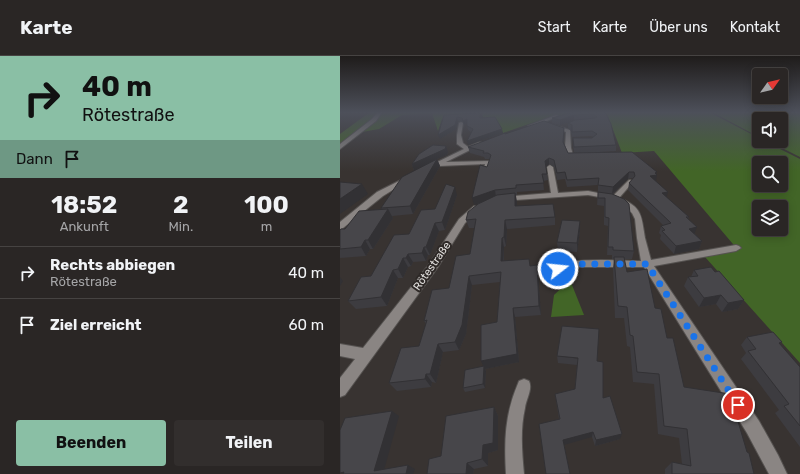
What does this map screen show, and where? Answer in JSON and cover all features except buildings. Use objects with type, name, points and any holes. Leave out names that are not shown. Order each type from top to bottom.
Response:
[{"type":"street","points":[[340,147],[360,132]]},
{"type":"street","points":[[460,132],[460,144],[467,149]]},
{"type":"street","points":[[568,132],[568,148],[571,157],[591,156]]},
{"type":"street","points":[[340,226],[380,194],[436,164],[487,141]]},
{"type":"street","points":[[569,141],[577,141]]},
{"type":"street","points":[[436,164],[488,162],[486,171]]},
{"type":"street","points":[[550,167],[555,196]]},
{"type":"street","points":[[615,198],[631,181]]},
{"type":"street","name":"Rötestraße","points":[[340,390],[437,261],[462,221],[476,209],[488,203],[507,199],[598,194],[615,198],[636,212],[639,219],[641,238],[647,264],[753,427],[778,474]]},
{"type":"street","points":[[558,269],[566,265],[577,264],[647,264],[736,248]]},
{"type":"street","points":[[340,350],[366,355]]},
{"type":"street","points":[[515,474],[513,445],[514,414],[519,396],[524,386]]},
{"type":"green space","points":[[343,132],[357,132],[340,144],[340,134]]},
{"type":"green space","points":[[614,132],[747,132],[752,134],[752,148],[778,148],[800,159],[800,363],[705,257],[738,250],[654,151],[622,153]]},
{"type":"green space","points":[[788,132],[800,132],[800,157],[782,148],[788,148]]},
{"type":"green space","points":[[570,280],[584,315],[551,317],[554,295]]},
{"type":"route","points":[[558,269],[566,265],[577,264],[647,264],[738,405]]}]
